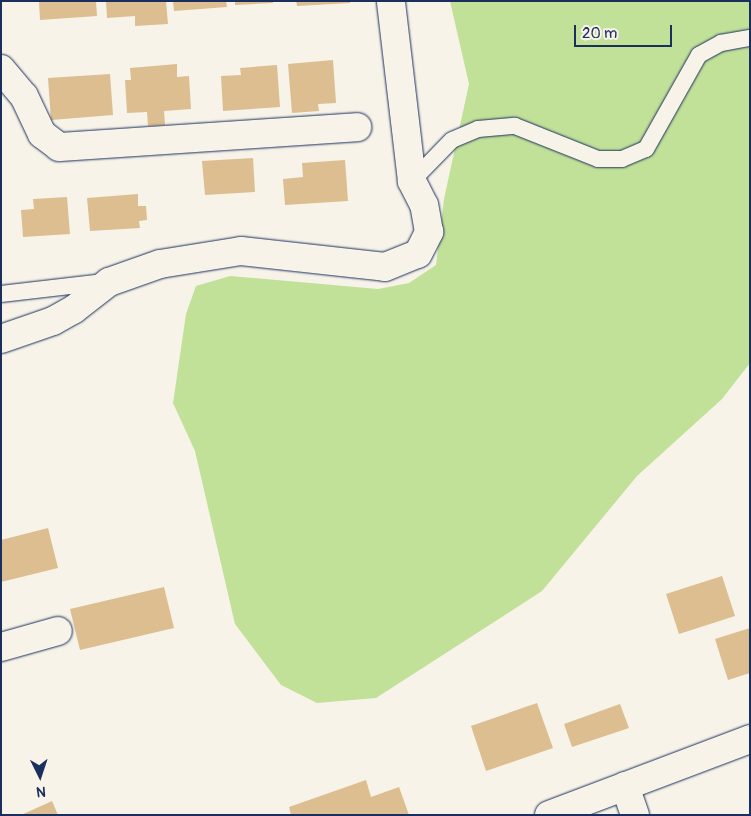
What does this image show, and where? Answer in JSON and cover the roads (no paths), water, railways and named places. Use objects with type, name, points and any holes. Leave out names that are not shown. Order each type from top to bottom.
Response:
[{"type":"street","points":[[1,339],[53,321],[73,310],[109,282],[160,264],[241,251],[385,267],[418,254],[429,232],[424,204],[412,181],[395,7]]},
{"type":"street","points":[[1,69],[24,96],[42,134],[59,147],[357,127]]},
{"type":"street","points":[[1,647],[58,631]]},
{"type":"street","points":[[549,815],[750,739]]},
{"type":"street","points":[[625,786],[635,815]]},
{"type":"lane","points":[[412,181],[452,140],[478,128],[516,126],[598,159],[622,159],[646,149],[699,55],[721,43],[750,38]]},
{"type":"lane","points":[[1,294],[109,282]]}]
